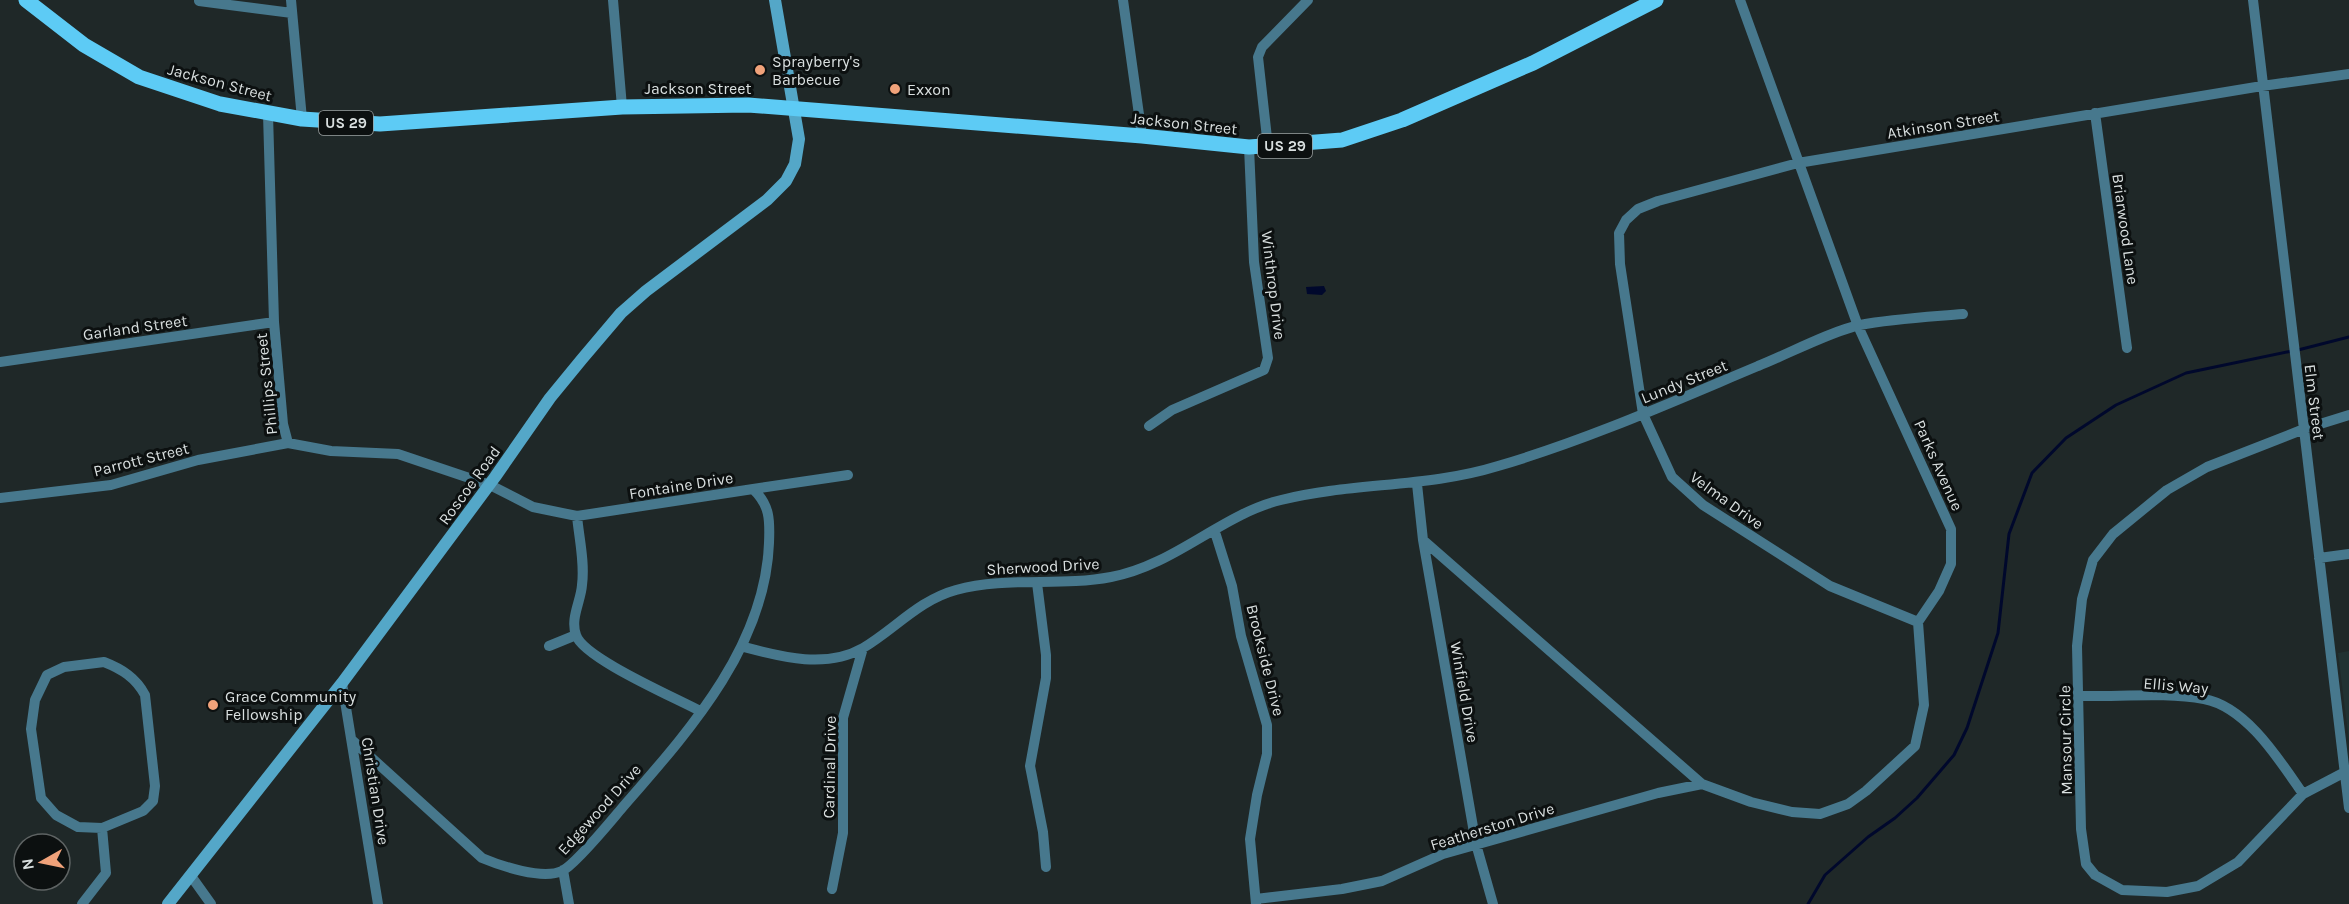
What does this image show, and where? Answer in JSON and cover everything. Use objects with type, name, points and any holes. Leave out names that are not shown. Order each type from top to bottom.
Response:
[{"type":"main road","name":"Jackson Street","points":[[26,0],[84,45],[139,77],[202,99],[302,119],[380,124],[622,107],[721,104],[1142,136],[1249,147],[1342,140],[1402,120],[1533,63],[1656,0]]},
{"type":"main road","name":"Roscoe Road","points":[[168,904],[342,683],[490,485],[550,398],[621,313],[780,188],[791,172],[798,154],[799,139],[775,0]]},
{"type":"street","points":[[291,0],[302,119]]},
{"type":"street","points":[[613,0],[622,107]]},
{"type":"street","points":[[1123,0],[1142,136]]},
{"type":"street","points":[[1268,147],[1258,57],[1262,47],[1308,0]]},
{"type":"street","name":"Parks Avenue","points":[[1740,0],[1858,326],[1952,529],[1952,564],[1918,622]]},
{"type":"street","name":"Elm Street","points":[[2253,0],[2349,808]]},
{"type":"street","points":[[199,1],[292,13]]},
{"type":"street","name":"Atkinson Street","points":[[1635,212],[1658,201],[1798,163],[2262,86],[2349,74]]},
{"type":"street","name":"Briarwood Lane","points":[[2095,113],[2127,348]]},
{"type":"street","name":"Phillips Street","points":[[268,114],[274,322],[283,424],[288,443],[331,451],[398,454],[490,485]]},
{"type":"street","name":"Winthrop Drive","points":[[1149,426],[1172,410],[1264,370],[1268,358],[1254,262],[1249,147]]},
{"type":"street","name":"Velma Drive","points":[[1635,212],[1626,220],[1619,232],[1620,264],[1642,414],[1672,477],[1703,505],[1830,586],[1918,622]]},
{"type":"street","name":"Lundy Street","points":[[1418,484],[1488,469],[1556,449],[1858,326],[1963,314]]},
{"type":"street","name":"Garland Street","points":[[0,362],[274,322]]},
{"type":"street","name":"Mansour Circle","points":[[2345,772],[2303,794],[2238,862],[2214,878],[2175,891],[2122,890],[2095,874],[2086,864],[2081,829],[2078,646],[2082,599],[2093,560],[2113,534],[2167,490],[2207,467],[2304,429],[2349,415]]},
{"type":"street","name":"Parrott Street","points":[[0,498],[111,485],[198,460],[288,443]]},
{"type":"street","points":[[753,489],[848,475]]},
{"type":"street","name":"Sherwood Drive","points":[[744,646],[772,655],[814,660],[863,648],[921,606],[952,591],[986,584],[1114,577],[1161,561],[1215,532],[1235,518],[1279,500],[1372,485],[1418,484]]},
{"type":"street","name":"Winfield Drive","points":[[1418,484],[1423,540],[1476,844],[1493,904]]},
{"type":"street","name":"Fontaine Drive","points":[[490,485],[533,507],[577,516],[753,489],[764,501],[769,514],[768,568],[744,646]]},
{"type":"street","points":[[577,516],[583,584],[575,613],[576,635],[589,652],[700,711]]},
{"type":"street","name":"Brookside Drive","points":[[1215,532],[1232,586],[1241,636],[1267,725],[1268,754],[1257,795],[1250,839],[1256,901]]},
{"type":"street","points":[[1423,540],[1702,784],[1751,802],[1792,812],[1820,814],[1848,804],[1876,784],[1915,746],[1924,705],[1918,622]]},
{"type":"street","points":[[2319,558],[2349,554]]},
{"type":"street","points":[[1037,583],[1046,655],[1046,678],[1030,766],[1043,832],[1046,867]]},
{"type":"street","points":[[549,646],[576,635]]},
{"type":"street","name":"Edgewood Drive","points":[[353,741],[482,858],[503,867],[520,870],[544,873],[563,870],[604,829],[680,741],[744,646]]},
{"type":"street","name":"Cardinal Drive","points":[[832,889],[843,833],[843,718],[863,648]]},
{"type":"street","points":[[105,662],[118,667],[139,682],[146,695],[155,786],[153,801],[143,811],[102,828],[78,827],[56,815],[41,798],[31,729],[35,700],[47,675],[64,667],[105,662]]},
{"type":"street","name":"Christian Drive","points":[[342,683],[378,904]]},
{"type":"street","name":"Ellis Way","points":[[2079,696],[2206,699],[2227,709],[2256,731],[2303,794]]},
{"type":"street","name":"Featherston Drive","points":[[1256,901],[1382,881],[1443,854],[1658,793],[1702,784]]},
{"type":"street","points":[[82,904],[106,873],[102,828]]},
{"type":"street","points":[[563,870],[569,904]]},
{"type":"street","points":[[191,876],[211,904]]},
{"type":"shaded area","points":[[2349,651],[2349,741],[2338,653]]},
{"type":"water","points":[[1324,286],[1326,291],[1322,295],[1307,294],[1306,287]]},
{"type":"waterway","points":[[2298,350],[2349,337]]},
{"type":"waterway","points":[[1808,904],[1825,875],[1917,798],[1954,755],[1967,728],[1998,633],[2009,534],[2032,473],[2066,438],[2116,405],[2186,373],[2292,351]]},
{"type":"place","name":"Sprayberry's Barbecue","points":[[760,70]]},
{"type":"place","name":"Exxon","points":[[895,89]]},
{"type":"place","name":"Grace Community Fellowship","points":[[213,705]]}]
